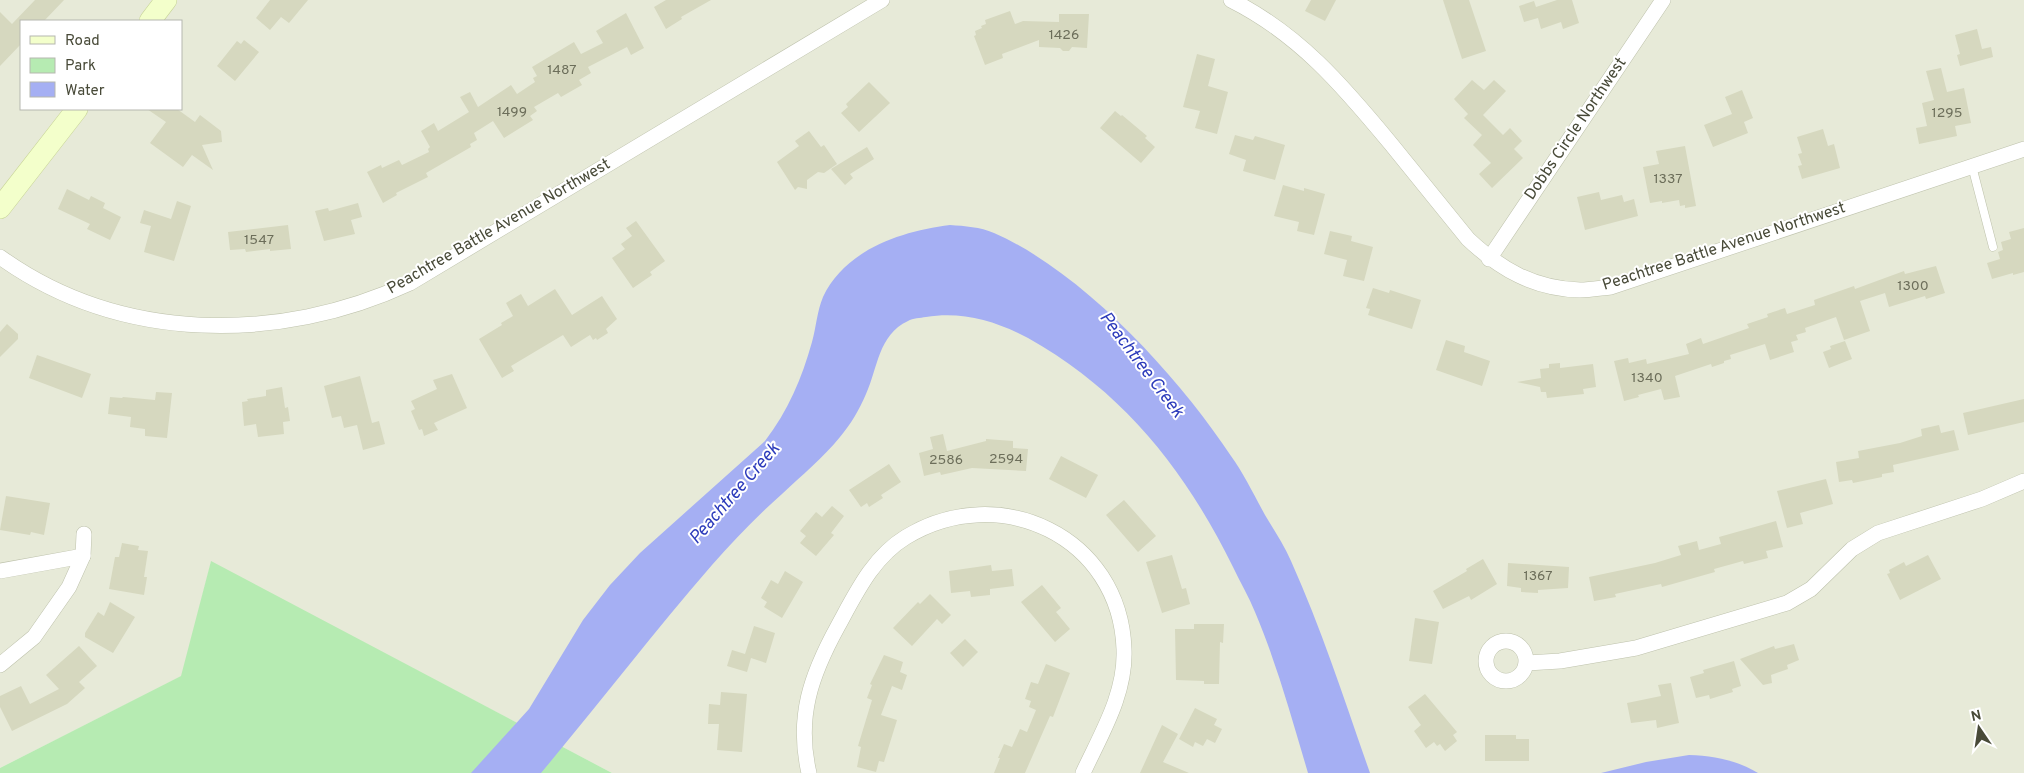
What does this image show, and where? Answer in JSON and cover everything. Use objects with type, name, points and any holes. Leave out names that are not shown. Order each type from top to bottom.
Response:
[{"type":"street","points":[[151,20],[166,0]]},
{"type":"street","name":"Peachtree Battle Avenue Northwest","points":[[0,257],[14,267],[50,286],[87,302],[126,315],[172,324],[253,326],[293,320],[346,307],[388,293],[410,282],[882,0]]},
{"type":"street","name":"Peachtree Battle Avenue Northwest","points":[[1231,0],[1248,4],[1290,37],[1332,74],[1468,239],[1489,259],[1514,274],[1543,284],[1579,290],[1611,286],[2024,149]]},
{"type":"street","name":"Dobbs Circle Northwest","points":[[1489,259],[1663,0]]},
{"type":"street","points":[[0,208],[76,110]]},
{"type":"street","points":[[1527,663],[1560,662],[1636,648],[1787,603],[1811,589],[1852,549],[1878,533],[1982,499],[2024,481]]},
{"type":"street","points":[[809,773],[805,756],[804,735],[808,693],[825,650],[866,577],[883,556],[905,537],[935,522],[968,514],[1002,514],[1033,522],[1059,535],[1081,552],[1112,595],[1122,632],[1124,650],[1123,676],[1116,702],[1083,773]]},
{"type":"street","points":[[0,665],[34,637],[70,587],[83,556],[84,534]]},
{"type":"street","points":[[0,571],[83,556]]},
{"type":"lane","points":[[1972,166],[1993,247]]},
{"type":"shaded area","points":[[0,0],[2024,0],[2024,773],[612,773],[211,562],[182,676],[0,768]]},
{"type":"green space","points":[[211,561],[612,773],[0,773],[0,768],[181,676]]},
{"type":"water","name":"Peachtree Creek","points":[[950,225],[978,228],[994,233],[1028,250],[1061,273],[1126,329],[1184,393],[1209,425],[1240,470],[1291,561],[1323,640],[1370,773],[1308,773],[1277,672],[1250,601],[1194,498],[1148,436],[1094,383],[1062,359],[1028,338],[991,322],[953,315],[939,315],[912,319],[898,327],[890,335],[880,353],[863,400],[844,432],[819,459],[746,528],[712,565],[541,773],[471,773],[529,709],[583,620],[610,585],[640,553],[765,441],[781,418],[799,381],[812,342],[823,297],[845,267],[860,255],[894,238],[913,232]]},
{"type":"water","points":[[1689,755],[1725,759],[1758,773],[1601,773],[1646,762]]},
{"type":"building","points":[[35,0],[64,0],[45,20],[20,20],[20,45],[0,66],[0,12],[12,24]]},
{"type":"building","points":[[270,0],[308,0],[289,23],[281,17],[270,30],[256,18]]},
{"type":"building","points":[[666,0],[711,0],[681,17],[682,19],[666,29],[654,7]]},
{"type":"building","points":[[1311,0],[1336,0],[1325,21],[1305,11]]},
{"type":"building","points":[[1443,0],[1469,0],[1486,51],[1462,59]]},
{"type":"building","points":[[1557,0],[1572,0],[1579,23],[1563,29],[1561,22],[1541,29],[1538,18],[1524,22],[1519,6],[1534,1],[1536,7]]},
{"type":"building","points":[[1010,11],[1015,24],[1023,21],[1059,22],[1059,14],[1089,14],[1087,48],[1072,47],[1069,51],[1063,51],[1060,48],[1039,47],[1039,40],[1002,54],[1003,58],[985,65],[974,36],[976,35],[975,31],[986,24],[985,20]]},
{"type":"building","points":[[626,13],[644,48],[631,55],[627,47],[588,67],[591,73],[579,80],[582,85],[561,97],[558,93],[534,107],[537,111],[530,116],[533,120],[504,138],[493,121],[474,133],[477,140],[470,144],[471,147],[426,173],[428,177],[396,193],[397,195],[383,203],[367,172],[381,165],[382,168],[399,160],[402,165],[429,152],[428,149],[430,147],[421,131],[434,123],[438,131],[469,112],[460,97],[470,92],[478,107],[511,85],[517,94],[535,82],[533,78],[537,76],[532,67],[574,42],[581,54],[603,43],[596,31]]},
{"type":"building","points":[[1977,29],[1982,49],[1991,47],[1993,57],[1960,66],[1957,55],[1960,54],[1955,35]]},
{"type":"building","points":[[244,40],[259,52],[235,81],[217,66],[237,41],[241,44]]},
{"type":"building","points":[[1197,54],[1215,59],[1208,86],[1228,92],[1217,134],[1195,128],[1200,111],[1183,107]]},
{"type":"building","points":[[1941,68],[1947,92],[1964,88],[1971,123],[1955,126],[1957,136],[1919,144],[1916,128],[1927,126],[1922,103],[1934,100],[1926,71]]},
{"type":"building","points":[[1472,80],[1484,90],[1494,80],[1506,91],[1483,115],[1503,135],[1510,128],[1522,141],[1514,149],[1523,158],[1492,188],[1479,174],[1491,163],[1473,145],[1482,135],[1464,118],[1468,114],[1454,99]]},
{"type":"building","points":[[869,82],[890,103],[859,132],[841,113],[848,107],[846,104]]},
{"type":"building","points":[[1742,90],[1753,118],[1744,122],[1748,133],[1713,147],[1704,125],[1732,114],[1725,97]]},
{"type":"building","points":[[148,110],[178,110],[195,122],[200,115],[221,131],[222,142],[202,145],[213,170],[192,155],[183,167],[150,143],[166,122]]},
{"type":"building","points":[[1115,111],[1147,136],[1145,138],[1155,147],[1141,163],[1100,128]]},
{"type":"building","points":[[1823,129],[1828,146],[1834,144],[1840,168],[1802,179],[1798,166],[1802,165],[1798,154],[1802,153],[1797,137]]},
{"type":"building","points":[[809,131],[821,147],[824,145],[837,164],[824,173],[818,172],[807,180],[807,189],[798,187],[795,190],[777,162],[799,146],[795,141]]},
{"type":"building","points":[[1235,135],[1253,140],[1255,136],[1285,145],[1275,180],[1243,171],[1246,160],[1229,154]]},
{"type":"building","points":[[1685,146],[1696,206],[1685,208],[1685,205],[1680,206],[1679,200],[1650,203],[1643,167],[1659,164],[1656,151]]},
{"type":"building","points":[[867,147],[874,159],[850,174],[853,178],[845,185],[831,169]]},
{"type":"building","points":[[1283,185],[1325,194],[1314,235],[1297,231],[1299,222],[1274,216]]},
{"type":"building","points":[[67,189],[89,200],[91,196],[105,203],[103,208],[121,217],[110,240],[87,229],[90,224],[58,209]]},
{"type":"building","points":[[1599,192],[1601,200],[1622,195],[1624,202],[1634,199],[1638,216],[1585,230],[1577,197]]},
{"type":"building","points":[[177,201],[191,206],[174,261],[144,252],[151,226],[140,223],[144,210],[171,219]]},
{"type":"building","points":[[358,203],[362,217],[351,220],[355,234],[324,241],[315,211],[328,208],[329,211]]},
{"type":"building","points":[[636,221],[665,261],[650,272],[652,275],[633,288],[612,258],[625,249],[621,244],[632,236],[626,228]]},
{"type":"building","points":[[288,225],[291,249],[246,252],[245,249],[230,250],[228,232]]},
{"type":"building","points":[[2024,228],[2024,272],[1992,279],[1987,263],[2000,259],[1998,252],[2003,250],[2001,242],[2011,239],[2009,232]]},
{"type":"building","points":[[1330,231],[1352,236],[1351,241],[1373,247],[1364,281],[1343,276],[1347,260],[1324,254]]},
{"type":"building","points":[[1936,266],[1945,293],[1926,299],[1925,296],[1889,307],[1885,293],[1860,301],[1870,331],[1844,340],[1836,317],[1805,328],[1806,332],[1796,335],[1798,340],[1791,342],[1794,352],[1770,360],[1765,344],[1730,355],[1731,359],[1724,361],[1724,363],[1712,367],[1711,364],[1675,376],[1680,397],[1664,400],[1661,389],[1624,401],[1614,361],[1628,358],[1629,363],[1646,359],[1647,364],[1689,354],[1686,344],[1701,338],[1703,344],[1749,328],[1747,324],[1768,317],[1767,314],[1785,308],[1787,314],[1815,305],[1814,300],[1854,286],[1855,289],[1904,271],[1905,274]]},
{"type":"building","points":[[1373,288],[1389,293],[1390,290],[1421,300],[1412,329],[1368,315],[1370,309],[1366,308]]},
{"type":"building","points":[[555,289],[572,315],[602,296],[617,319],[606,329],[608,333],[597,340],[596,338],[593,340],[590,335],[571,347],[563,335],[511,366],[514,371],[502,378],[479,339],[513,316],[506,303],[521,294],[528,306]]},
{"type":"building","points":[[7,324],[18,334],[18,339],[0,357],[0,332]]},
{"type":"building","points":[[1446,340],[1465,346],[1464,352],[1490,361],[1482,386],[1436,370]]},
{"type":"building","points":[[1845,341],[1852,359],[1829,368],[1823,352],[1831,349],[1830,346]]},
{"type":"building","points":[[37,355],[91,374],[82,398],[29,378]]},
{"type":"building","points":[[1560,363],[1560,368],[1593,364],[1596,387],[1583,389],[1584,394],[1547,398],[1546,392],[1541,392],[1540,387],[1517,382],[1541,378],[1540,369],[1549,368],[1549,364]]},
{"type":"building","points":[[452,374],[467,408],[434,423],[438,430],[424,436],[422,429],[419,430],[411,411],[415,409],[411,401],[437,389],[433,380]]},
{"type":"building","points":[[360,376],[372,423],[379,421],[385,444],[363,450],[357,425],[344,428],[341,416],[332,418],[324,386]]},
{"type":"building","points":[[282,387],[285,408],[288,407],[290,421],[283,422],[284,434],[258,437],[256,424],[244,426],[242,402],[248,401],[247,399],[266,396],[266,390]]},
{"type":"building","points":[[156,392],[172,393],[167,438],[145,436],[145,429],[130,427],[131,417],[108,414],[110,397],[155,400]]},
{"type":"building","points":[[2024,399],[2024,422],[1968,435],[1963,413]]},
{"type":"building","points":[[1939,425],[1941,433],[1954,430],[1959,450],[1893,465],[1894,472],[1882,474],[1882,477],[1853,483],[1852,480],[1839,482],[1836,462],[1859,458],[1858,451],[1900,443],[1922,436],[1921,429]]},
{"type":"building","points":[[943,434],[947,451],[986,441],[986,439],[1013,441],[1013,448],[1028,449],[1026,471],[972,468],[941,475],[940,472],[924,476],[919,453],[933,449],[930,437]]},
{"type":"building","points":[[1061,456],[1098,475],[1086,498],[1049,479]]},
{"type":"building","points":[[889,464],[901,482],[881,495],[883,498],[869,507],[867,503],[861,507],[849,490]]},
{"type":"building","points":[[1826,479],[1833,504],[1800,513],[1803,524],[1787,528],[1777,491]]},
{"type":"building","points":[[6,496],[50,503],[44,535],[31,532],[30,535],[0,530]]},
{"type":"building","points":[[1124,500],[1156,536],[1138,552],[1106,515]]},
{"type":"building","points":[[832,506],[844,516],[831,533],[834,535],[816,556],[800,543],[806,536],[800,531],[816,512],[822,517]]},
{"type":"building","points":[[1776,521],[1783,547],[1766,551],[1768,558],[1744,564],[1743,561],[1714,569],[1715,572],[1662,587],[1661,584],[1615,594],[1616,597],[1594,601],[1589,577],[1655,563],[1681,555],[1678,546],[1697,541],[1699,550],[1721,544],[1719,537]]},
{"type":"building","points":[[122,543],[139,546],[138,550],[148,551],[144,577],[147,577],[144,595],[109,589],[115,557],[119,557]]},
{"type":"building","points":[[1172,555],[1182,589],[1186,588],[1190,604],[1162,613],[1146,562]]},
{"type":"building","points":[[1928,555],[1941,579],[1900,600],[1887,574],[1890,573],[1889,570],[1904,562],[1906,566]]},
{"type":"building","points":[[1483,559],[1497,584],[1471,600],[1469,596],[1443,609],[1433,591]]},
{"type":"building","points":[[1508,563],[1569,567],[1568,588],[1538,590],[1538,593],[1521,592],[1521,588],[1507,586]]},
{"type":"building","points":[[991,565],[992,571],[1012,569],[1014,586],[990,589],[990,595],[971,597],[970,591],[951,593],[949,571]]},
{"type":"building","points":[[785,571],[803,582],[782,618],[764,607],[767,602],[761,598],[771,580],[778,584]]},
{"type":"building","points":[[1042,585],[1061,608],[1056,612],[1070,629],[1055,642],[1021,602]]},
{"type":"building","points":[[930,594],[951,615],[942,624],[937,619],[912,646],[893,628],[918,602],[920,604]]},
{"type":"building","points":[[110,602],[135,617],[113,653],[85,637],[85,633],[98,612],[104,616]]},
{"type":"building","points":[[1415,618],[1439,622],[1432,664],[1409,661]]},
{"type":"building","points":[[1194,624],[1224,624],[1223,643],[1220,642],[1219,684],[1204,684],[1204,681],[1176,680],[1175,629],[1194,629]]},
{"type":"building","points":[[754,626],[775,633],[766,663],[751,658],[747,672],[727,666],[732,650],[745,654]]},
{"type":"building","points":[[965,639],[978,652],[963,667],[950,653]]},
{"type":"building","points":[[1794,644],[1799,660],[1787,665],[1788,669],[1771,675],[1772,683],[1763,685],[1740,659],[1774,646],[1775,649]]},
{"type":"building","points":[[79,646],[97,666],[79,682],[85,688],[67,704],[12,731],[0,707],[0,696],[21,686],[30,704],[59,689],[46,675]]},
{"type":"building","points":[[884,655],[903,662],[900,672],[907,675],[902,690],[892,686],[881,715],[897,720],[884,762],[879,761],[876,772],[857,767],[861,747],[858,746],[872,700],[867,698],[872,685],[870,684]]},
{"type":"building","points":[[1734,661],[1741,686],[1732,689],[1733,692],[1710,699],[1709,695],[1696,698],[1690,677],[1704,673],[1703,670]]},
{"type":"building","points":[[1046,664],[1070,673],[1053,717],[1050,716],[1025,773],[994,773],[1004,744],[1012,747],[1020,729],[1027,732],[1036,710],[1029,707],[1031,701],[1025,699],[1031,682],[1038,684]]},
{"type":"building","points":[[1671,683],[1679,723],[1657,728],[1656,720],[1631,723],[1627,703],[1661,696],[1658,685]]},
{"type":"building","points":[[721,692],[747,694],[742,752],[717,750],[719,724],[708,724],[709,704],[720,705]]},
{"type":"building","points":[[1425,694],[1457,732],[1453,735],[1457,741],[1445,751],[1440,744],[1437,746],[1434,742],[1426,748],[1414,731],[1421,725],[1408,707]]},
{"type":"building","points":[[1195,708],[1217,719],[1214,725],[1222,729],[1215,743],[1207,739],[1203,746],[1195,742],[1193,747],[1179,739]]},
{"type":"building","points":[[1162,725],[1178,734],[1163,762],[1189,773],[1140,773]]},
{"type":"building","points":[[1485,735],[1516,735],[1516,739],[1529,739],[1529,761],[1485,761]]}]
